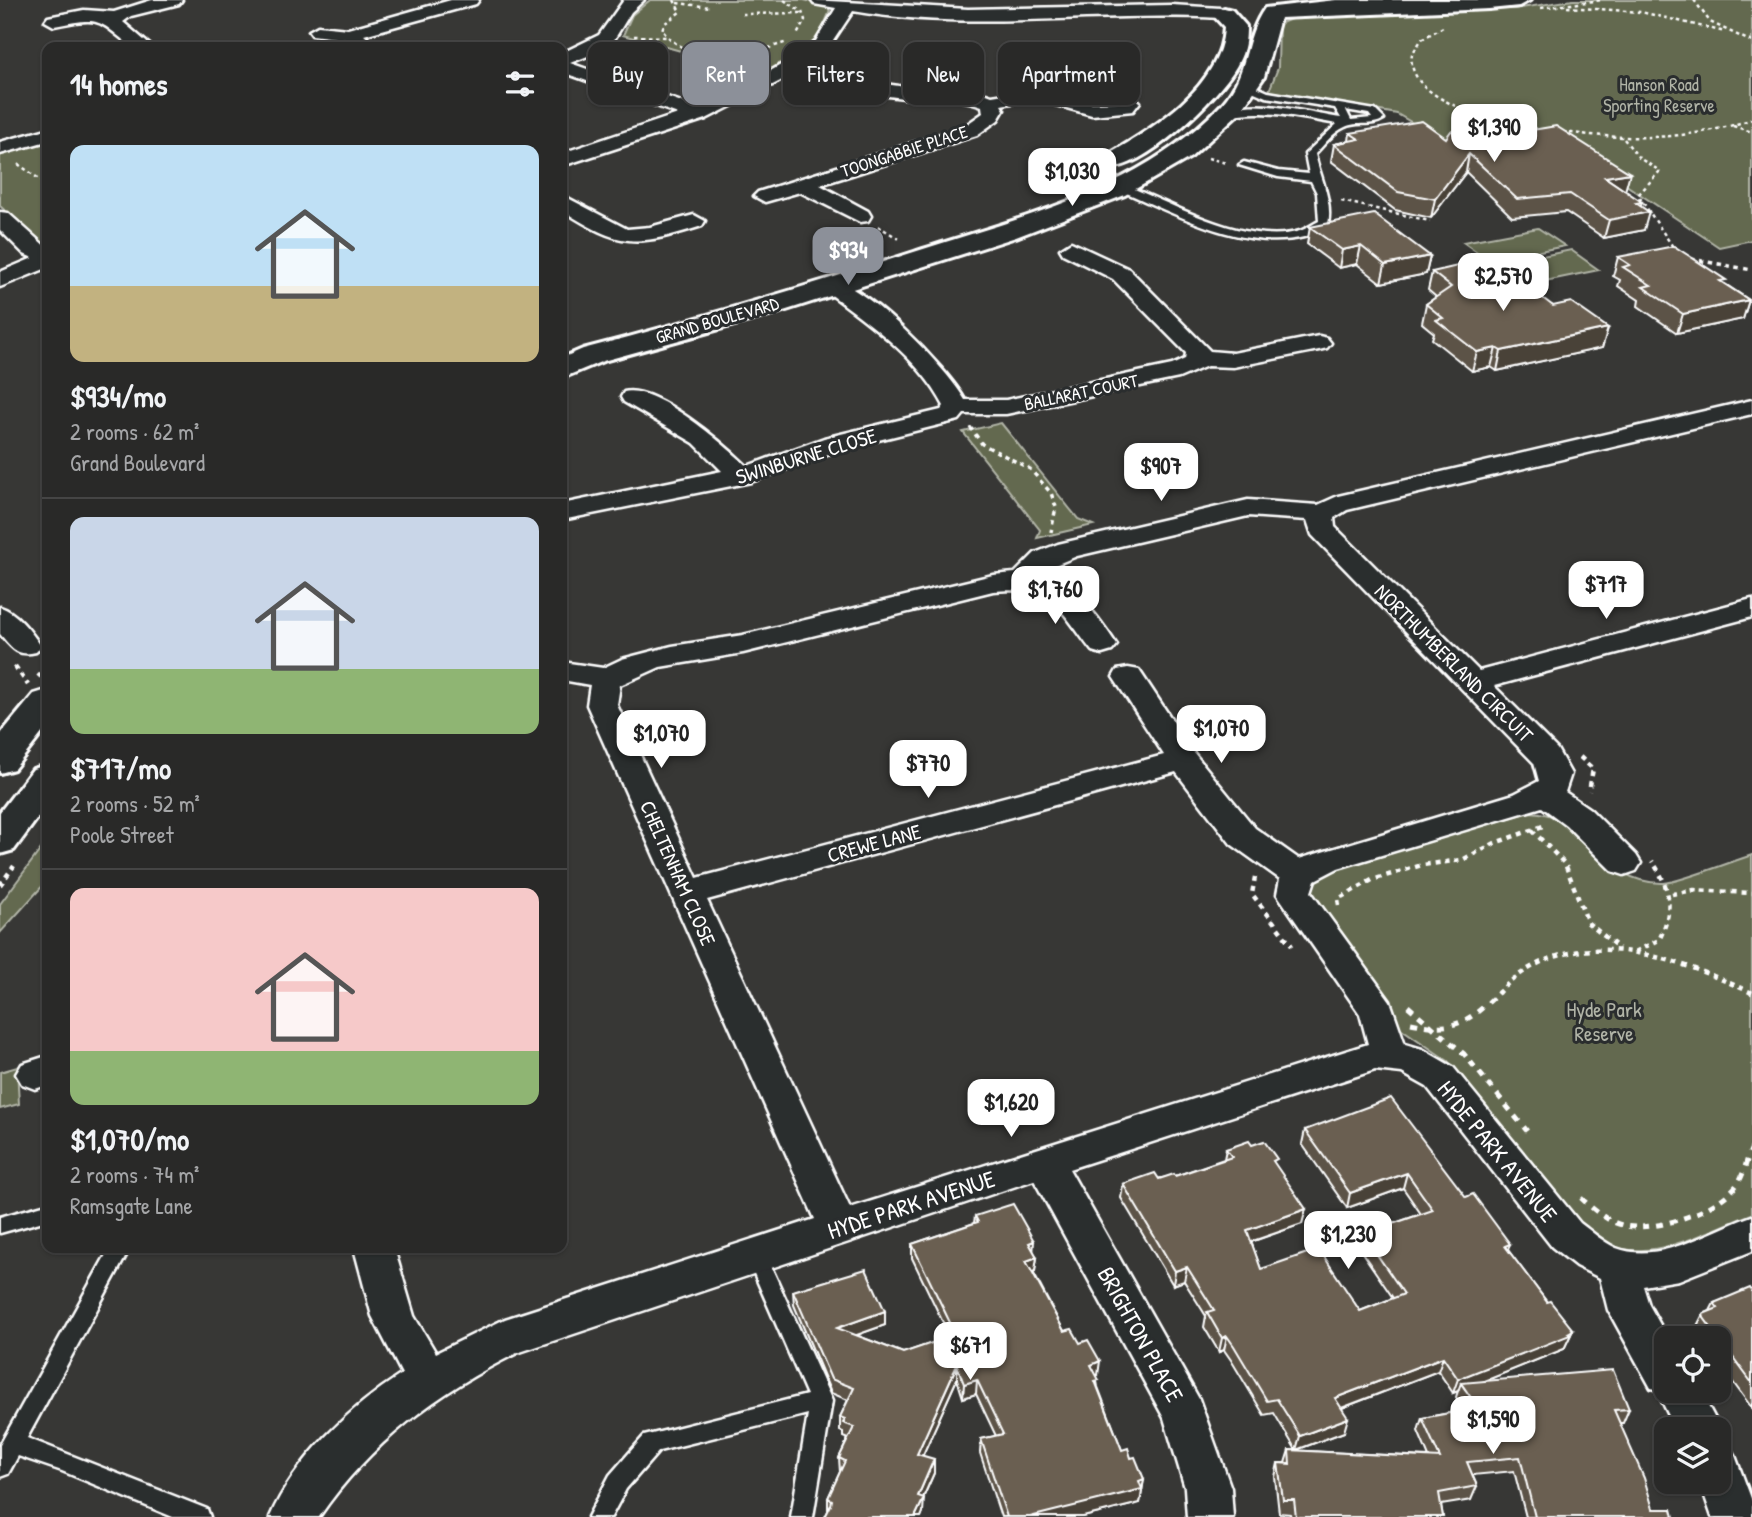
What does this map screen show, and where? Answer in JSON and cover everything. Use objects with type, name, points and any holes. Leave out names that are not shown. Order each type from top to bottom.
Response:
[{"type":"street","points":[[54,21],[84,15],[116,17],[173,0]]},
{"type":"street","points":[[318,32],[356,38],[470,0]]},
{"type":"street","points":[[567,57],[601,42],[615,27],[622,10],[632,0]]},
{"type":"street","points":[[820,0],[842,11],[1197,0]]},
{"type":"street","points":[[1105,4],[1219,9],[1245,18],[1273,6],[1420,6],[1520,0]]},
{"type":"street","name":"GRAND BOULEVARD","points":[[567,347],[782,290],[834,286],[1041,218],[1121,187],[1192,145],[1227,113],[1248,86],[1257,67],[1266,23],[1273,6]]},
{"type":"street","name":"GRAND BOULEVARD","points":[[567,367],[1081,178],[1152,139],[1195,103],[1236,44],[1235,26],[1219,9]]},
{"type":"street","points":[[826,42],[842,11]]},
{"type":"street","points":[[116,17],[113,25],[136,42]]},
{"type":"street","points":[[567,68],[699,115]]},
{"type":"street","points":[[567,158],[699,115],[783,70]]},
{"type":"street","name":"TOONGABBIE PLACE","points":[[765,196],[970,131],[991,116],[993,110],[990,102],[967,93],[889,91]]},
{"type":"street","points":[[990,102],[998,100]]},
{"type":"street","points":[[5,150],[42,137]]},
{"type":"street","name":"TOONGABBIE PLACE","points":[[802,184],[860,216]]},
{"type":"street","points":[[567,204],[616,234],[636,238],[694,221]]},
{"type":"street","points":[[0,218],[32,249],[42,255]]},
{"type":"street","points":[[636,238],[640,252],[649,259]]},
{"type":"street","points":[[1071,249],[1121,274],[1198,352],[1199,358]]},
{"type":"street","points":[[0,280],[29,270],[42,261]]},
{"type":"street","points":[[834,286],[870,312],[967,408]]},
{"type":"street","points":[[782,290],[833,303],[898,340]]},
{"type":"street","name":"BALLARAT COURT","points":[[967,408],[1006,407],[1179,371],[1190,367],[1199,358],[1233,359],[1319,343]]},
{"type":"street","points":[[633,397],[703,438],[741,476]]},
{"type":"street","points":[[1024,579],[1045,559],[1068,550],[1248,508],[1322,513],[1338,504],[1752,407]]},
{"type":"street","name":"SWINBURNE CLOSE","points":[[567,511],[772,469],[833,443],[937,421],[967,408]]},
{"type":"street","name":"NORTHUMBERLAND CIRCUIT","points":[[1322,513],[1320,524],[1330,538],[1474,682],[1555,768],[1553,788],[1545,794]]},
{"type":"street","points":[[567,672],[608,678],[629,666],[717,645],[743,644],[993,583],[1024,579],[1041,582],[1063,596],[1102,645]]},
{"type":"street","points":[[1474,682],[1752,608]]},
{"type":"street","points":[[0,615],[26,646]]},
{"type":"street","points":[[1128,677],[1183,760],[1243,836],[1298,875]]},
{"type":"street","name":"CHELTENHAM CLOSE","points":[[608,678],[602,690],[602,705],[839,1228]]},
{"type":"street","points":[[0,760],[42,708]]},
{"type":"street","name":"CREWE LANE","points":[[687,893],[1183,760]]},
{"type":"street","points":[[0,839],[42,784]]},
{"type":"street","points":[[1386,1040],[1361,987],[1298,900],[1294,883],[1298,875],[1326,860],[1545,794],[1637,861]]},
{"type":"street","name":"HYDE PARK AVENUE","points":[[293,1517],[340,1454],[368,1424],[396,1400],[430,1378],[505,1338],[1357,1061],[1386,1040],[1409,1059],[1440,1077],[1454,1092],[1566,1235],[1582,1250],[1618,1268],[1644,1272],[1752,1233]]},
{"type":"street","name":"BRIGHTON PLACE","points":[[1044,1161],[1184,1413],[1208,1488],[1210,1517]]},
{"type":"street","points":[[375,1253],[391,1319],[408,1350],[430,1378]]},
{"type":"street","points":[[1618,1268],[1629,1310],[1654,1353]]},
{"type":"street","points":[[1727,1494],[1735,1517]]},
{"type":"lane","points":[[1227,113],[1251,107],[1369,124],[1379,119],[1372,112],[1266,94],[1248,86]]},
{"type":"lane","points":[[1339,106],[1347,121]]},
{"type":"lane","points":[[1121,187],[1240,233],[1296,237],[1312,232],[1324,222],[1322,193],[1310,162],[1313,150],[1347,121]]},
{"type":"lane","points":[[1244,165],[1278,174],[1315,178]]},
{"type":"lane","points":[[0,1226],[42,1213]]},
{"type":"lane","points":[[0,1467],[117,1253]]},
{"type":"lane","points":[[756,1255],[821,1402],[802,1517]]},
{"type":"lane","points":[[598,1517],[618,1482],[652,1443],[821,1402]]},
{"type":"lane","points":[[14,1444],[66,1462],[199,1517]]},
{"type":"path","points":[[769,49],[796,37],[804,26],[802,12],[784,0]]},
{"type":"path","points":[[1694,0],[1707,20],[1725,32]]},
{"type":"path","points":[[675,1],[697,7],[710,7]]},
{"type":"path","points":[[675,1],[680,12]]},
{"type":"path","points":[[1552,6],[1641,12],[1725,32],[1752,43]]},
{"type":"path","points":[[662,30],[664,24],[680,12],[697,7]]},
{"type":"path","points":[[742,13],[842,11]]},
{"type":"path","points":[[1448,25],[1422,38],[1411,57],[1415,75],[1444,100],[1474,113],[1516,124],[1624,139],[1682,136],[1733,126],[1752,119]]},
{"type":"path","points":[[642,35],[662,30]]},
{"type":"path","points":[[662,30],[671,42],[682,48]]},
{"type":"path","points":[[1733,126],[1752,132]]},
{"type":"path","points":[[1624,139],[1639,158],[1660,172],[1638,195],[1680,257],[1752,270]]},
{"type":"path","points":[[5,150],[18,165],[42,181]]},
{"type":"path","points":[[967,408],[978,419],[970,428],[982,444],[1030,469],[1051,493],[1056,507],[1050,530],[1068,550]]},
{"type":"path","points":[[1340,910],[1338,899],[1372,880],[1422,864],[1462,860],[1495,843],[1531,830],[1601,810],[1588,796],[1593,769],[1576,753]]},
{"type":"path","points":[[1531,830],[1560,856],[1584,918],[1594,931],[1620,948],[1723,979],[1752,993]]},
{"type":"path","points":[[1269,857],[1259,867],[1252,894],[1300,956]]},
{"type":"path","points":[[1637,861],[1672,894]]},
{"type":"path","points":[[1672,894],[1694,890],[1752,893]]},
{"type":"path","points":[[1635,952],[1659,940],[1665,930],[1672,894]]},
{"type":"path","points":[[1386,1040],[1428,1026],[1451,1027],[1464,1022],[1514,977],[1541,961],[1590,950],[1620,948]]},
{"type":"path","points":[[1401,999],[1428,1026],[1464,1054],[1530,1135]]},
{"type":"path","points":[[1577,1194],[1606,1218],[1627,1226],[1657,1224],[1710,1207],[1737,1186],[1752,1148]]},
{"type":"green space","points":[[650,0],[804,0],[826,6],[830,11],[815,42],[783,42],[783,63],[769,71],[769,42],[682,42],[682,51],[668,47],[668,42],[648,42],[623,35],[632,15]]},
{"type":"green space","name":"Hanson Road Sporting Reserve","points":[[1573,0],[1752,0],[1752,240],[1719,247],[1614,177],[1456,148],[1397,114],[1269,91],[1278,68],[1279,24],[1308,12],[1515,9]]},
{"type":"green space","points":[[42,141],[42,244],[0,206],[0,152]]},
{"type":"green space","points":[[1538,228],[1565,246],[1490,261],[1463,242]]},
{"type":"green space","points":[[1571,250],[1599,270],[1521,286],[1494,266]]},
{"type":"green space","points":[[1001,423],[1078,519],[1093,525],[1037,538],[1040,530],[963,432]]},
{"type":"green space","name":"Hyde Park Reserve","points":[[1530,812],[1551,816],[1568,824],[1609,862],[1642,881],[1672,882],[1752,855],[1752,1214],[1684,1241],[1662,1248],[1640,1250],[1619,1248],[1597,1240],[1575,1225],[1448,1061],[1399,1027],[1312,902],[1311,888],[1320,876],[1334,869]]},
{"type":"green space","points":[[42,848],[42,887],[0,933],[0,904]]},
{"type":"green space","points":[[17,1067],[19,1104],[0,1109],[0,1072]]},
{"type":"building","points":[[1422,121],[1446,138],[1451,131],[1471,135],[1501,129],[1508,134],[1556,126],[1630,173],[1605,177],[1642,202],[1636,203],[1649,212],[1609,220],[1570,194],[1517,199],[1469,154],[1435,199],[1398,192],[1334,144],[1359,139],[1350,133]]},
{"type":"building","points":[[1374,214],[1430,256],[1385,265],[1361,246],[1342,250],[1310,227]]},
{"type":"building","points":[[1674,246],[1726,280],[1720,281],[1749,300],[1683,314],[1643,287],[1651,285],[1623,267],[1630,265],[1618,257]]},
{"type":"building","points":[[1466,264],[1490,283],[1508,279],[1520,288],[1527,286],[1553,306],[1571,302],[1608,328],[1501,351],[1496,348],[1477,352],[1436,320],[1443,318],[1426,304],[1451,287],[1432,272]]},
{"type":"building","points":[[1391,1098],[1466,1197],[1473,1194],[1510,1244],[1505,1246],[1547,1302],[1550,1301],[1573,1330],[1568,1333],[1570,1335],[1458,1379],[1443,1357],[1335,1398],[1348,1418],[1300,1436],[1277,1399],[1267,1401],[1227,1336],[1222,1338],[1207,1312],[1214,1310],[1187,1267],[1175,1271],[1123,1184],[1155,1173],[1159,1179],[1174,1174],[1175,1176],[1232,1157],[1226,1149],[1249,1141],[1252,1145],[1264,1141],[1277,1159],[1273,1161],[1306,1209],[1247,1230],[1261,1269],[1319,1249],[1360,1311],[1404,1294],[1363,1234],[1433,1210],[1407,1173],[1350,1193],[1305,1130]]},
{"type":"building","points":[[1013,1204],[1034,1241],[1029,1243],[1037,1257],[1026,1261],[1064,1331],[1072,1329],[1080,1343],[1088,1340],[1100,1361],[1091,1365],[1099,1380],[1095,1381],[1122,1450],[1128,1448],[1131,1458],[1135,1457],[1144,1479],[1139,1481],[1142,1489],[1030,1517],[1007,1517],[981,1439],[1003,1434],[977,1380],[964,1384],[957,1365],[917,1454],[934,1459],[918,1496],[924,1498],[915,1517],[825,1517],[832,1500],[828,1498],[845,1461],[839,1458],[854,1427],[843,1423],[845,1419],[840,1417],[854,1388],[831,1379],[793,1291],[866,1269],[885,1311],[837,1328],[903,1353],[956,1335],[912,1244],[978,1222],[975,1216]]},
{"type":"building","points":[[1750,1288],[1752,1291],[1752,1383],[1731,1355],[1731,1326],[1710,1326],[1704,1318],[1703,1314],[1718,1308],[1714,1303]]},
{"type":"building","points":[[1613,1370],[1629,1409],[1614,1410],[1644,1478],[1653,1509],[1672,1509],[1674,1517],[1535,1517],[1520,1457],[1467,1462],[1477,1486],[1439,1493],[1443,1517],[1296,1517],[1294,1500],[1283,1500],[1278,1463],[1290,1464],[1289,1450],[1440,1458],[1422,1418],[1478,1408],[1461,1383]]}]
